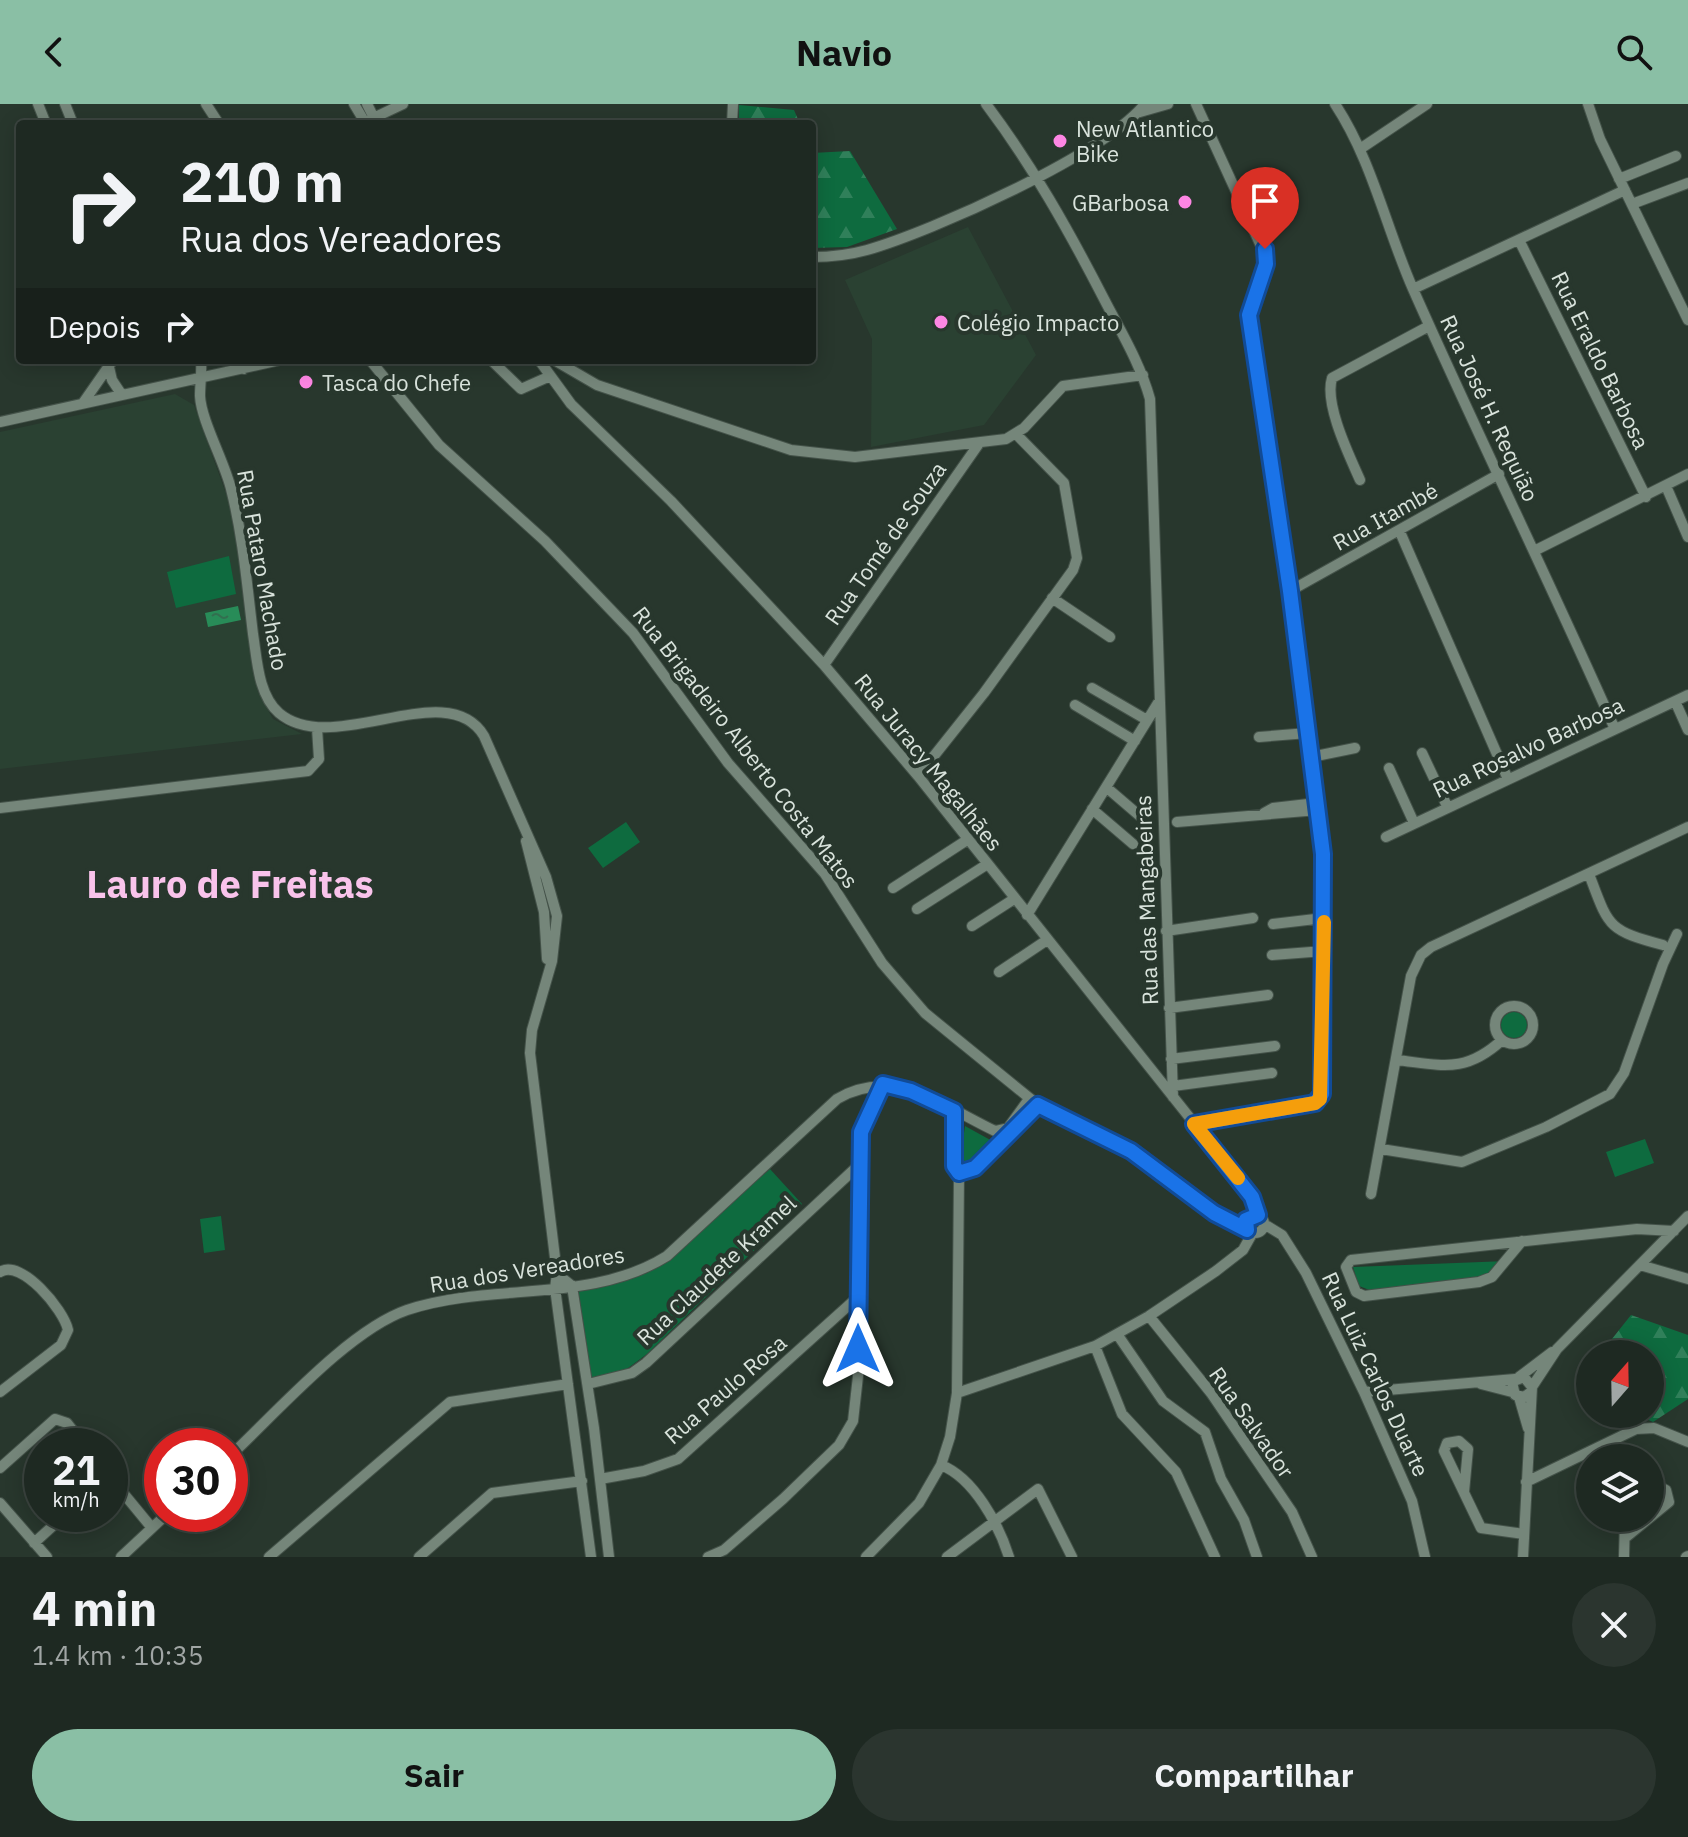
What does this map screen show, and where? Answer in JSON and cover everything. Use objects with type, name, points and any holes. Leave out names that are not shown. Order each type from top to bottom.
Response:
[{"type":"street","points":[[354,104],[368,120]]},
{"type":"street","points":[[374,120],[403,104]]},
{"type":"street","name":"Rua das Mangabeiras","points":[[986,104],[1036,176],[1143,375],[1153,416],[1159,701],[1173,1091]]},
{"type":"street","points":[[816,256],[869,249],[958,214],[1092,146],[1141,108],[1168,104]]},
{"type":"street","points":[[1185,104],[1197,105],[1267,259],[1249,315],[1318,806],[1324,918],[1322,1094],[1318,1102],[1194,1124]]},
{"type":"street","name":"Rua José H. Requião","points":[[1335,104],[1360,149],[1429,326],[1536,550],[1614,727]]},
{"type":"street","points":[[1360,149],[1427,104]]},
{"type":"street","points":[[1588,104],[1619,179],[1688,320]]},
{"type":"street","points":[[1619,179],[1676,156]]},
{"type":"street","points":[[1632,204],[1688,183]]},
{"type":"street","points":[[1413,289],[1520,242],[1625,190]]},
{"type":"street","name":"Rua Eraldo Barbosa","points":[[1520,242],[1646,497]]},
{"type":"street","points":[[1360,480],[1340,432],[1330,386],[1332,378],[1429,326]]},
{"type":"street","points":[[111,364],[112,380],[122,395]]},
{"type":"street","points":[[83,403],[111,364]]},
{"type":"street","points":[[182,383],[198,364]]},
{"type":"street","name":"Rua Pataro Machado","points":[[201,364],[200,398],[222,458],[237,516],[264,692],[282,716],[293,723],[317,728],[439,713],[469,719],[484,736],[551,892],[557,916],[556,939],[544,994],[532,1030],[530,1053],[557,1274],[555,1288],[577,1431],[591,1557]]},
{"type":"street","points":[[237,364],[244,369]]},
{"type":"street","points":[[0,422],[264,364]]},
{"type":"street","name":"Rua Brigadeiro Alberto Costa Matos","points":[[373,364],[439,445],[545,541],[633,633],[728,763],[825,874],[882,963],[908,996],[951,1036],[1034,1102],[1131,1151],[1222,1218],[1250,1232]]},
{"type":"street","points":[[495,364],[521,389],[548,377]]},
{"type":"street","name":"Rua Juracy Magalhães","points":[[541,364],[548,377],[824,665],[918,776],[986,865],[1173,1091],[1194,1124],[1252,1197],[1257,1219]]},
{"type":"street","points":[[562,364],[613,391],[791,450],[855,457],[978,445],[1016,434],[1063,386],[1143,375]]},
{"type":"street","points":[[182,383],[200,398]]},
{"type":"street","points":[[918,776],[984,693],[1073,570],[1077,558],[1069,498],[1056,471],[1016,434]]},
{"type":"street","name":"Rua Tomé de Souza","points":[[824,665],[978,445]]},
{"type":"street","name":"Rua Itambé","points":[[1290,591],[1499,474]]},
{"type":"street","points":[[1536,550],[1688,474]]},
{"type":"street","points":[[1666,486],[1688,537]]},
{"type":"street","points":[[1400,532],[1507,777]]},
{"type":"street","points":[[1052,598],[1110,637]]},
{"type":"street","points":[[1092,688],[1147,720]]},
{"type":"street","name":"Rua Rosalvo Barbosa","points":[[1386,837],[1507,777],[1688,695]]},
{"type":"street","name":"Rua das Mangabeiras","points":[[1027,915],[1159,701]]},
{"type":"street","points":[[1675,701],[1688,730]]},
{"type":"street","points":[[1075,705],[1135,741]]},
{"type":"street","points":[[0,808],[308,771],[319,759],[317,728]]},
{"type":"street","points":[[1259,737],[1308,733]]},
{"type":"street","points":[[1311,757],[1355,748]]},
{"type":"street","points":[[1422,753],[1447,806]]},
{"type":"street","points":[[1389,768],[1414,823]]},
{"type":"street","points":[[1106,787],[1148,823]]},
{"type":"street","points":[[1177,822],[1262,814],[1273,808],[1318,806]]},
{"type":"street","points":[[1092,809],[1133,844]]},
{"type":"street","points":[[1371,1194],[1411,976],[1421,955],[1431,947],[1688,827]]},
{"type":"street","name":"Rua Pataro Machado","points":[[524,832],[544,912],[548,947],[544,994]]},
{"type":"street","points":[[893,888],[967,840]]},
{"type":"street","points":[[917,909],[986,865]]},
{"type":"street","points":[[1589,874],[1604,913],[1617,930],[1663,945]]},
{"type":"street","points":[[537,890],[551,892]]},
{"type":"street","points":[[972,926],[1014,899]]},
{"type":"street","points":[[544,912],[557,916]]},
{"type":"street","points":[[1166,931],[1253,918]]},
{"type":"street","points":[[1273,924],[1324,918]]},
{"type":"street","points":[[1663,945],[1688,928]]},
{"type":"street","points":[[1381,1149],[1462,1162],[1610,1094],[1624,1073],[1677,934]]},
{"type":"street","points":[[999,972],[1047,940]]},
{"type":"street","points":[[1663,945],[1663,964]]},
{"type":"street","points":[[1272,955],[1324,951]]},
{"type":"street","points":[[1169,1008],[1268,995]]},
{"type":"street","points":[[1396,1060],[1466,1064],[1486,1054],[1502,1040]]},
{"type":"street","points":[[1171,1059],[1275,1046]]},
{"type":"street","points":[[1173,1091],[1272,1073]]},
{"type":"street","points":[[708,1557],[724,1550],[772,1509],[847,1434],[857,1406],[861,1132],[883,1084],[911,1091],[1003,1132],[1034,1102]]},
{"type":"street","name":"Rua dos Vereadores","points":[[248,1439],[351,1344],[381,1321],[430,1304],[572,1286],[650,1267],[667,1256],[837,1099],[856,1088],[883,1084]]},
{"type":"street","points":[[959,1173],[975,1168],[1034,1102]]},
{"type":"street","points":[[866,1557],[906,1520],[941,1465],[957,1393],[959,1173],[954,1166],[954,1111]]},
{"type":"street","name":"Rua Claudete Kramel","points":[[588,1384],[632,1373],[646,1363],[860,1164]]},
{"type":"street","points":[[1529,1430],[1515,1395],[1517,1378],[1557,1349],[1688,1216]]},
{"type":"street","points":[[1222,1218],[1257,1219]]},
{"type":"street","points":[[957,1393],[1095,1346],[1149,1316],[1243,1250],[1257,1219]]},
{"type":"street","points":[[1250,1232],[1261,1232],[1257,1219]]},
{"type":"street","name":"Rua Luiz Carlos Duarte","points":[[1257,1219],[1282,1235],[1306,1273],[1364,1392],[1412,1501],[1425,1557]]},
{"type":"street","points":[[1522,1241],[1492,1277],[1479,1282],[1364,1296],[1356,1292],[1346,1267],[1351,1260],[1522,1241],[1654,1228],[1674,1231]]},
{"type":"street","points":[[1640,1265],[1688,1279]]},
{"type":"street","points":[[0,1272],[10,1268],[21,1271],[64,1318],[68,1330],[61,1345],[0,1392]]},
{"type":"street","points":[[557,1274],[572,1286],[588,1384],[609,1557]]},
{"type":"street","name":"Rua Paulo Rosa","points":[[600,1479],[653,1469],[678,1459],[859,1296]]},
{"type":"street","name":"Rua Salvador","points":[[1149,1316],[1224,1411],[1292,1512],[1312,1557]]},
{"type":"street","points":[[1117,1334],[1163,1401],[1205,1432],[1221,1479],[1241,1513],[1257,1557]]},
{"type":"street","points":[[1095,1346],[1122,1414],[1185,1486],[1215,1557]]},
{"type":"street","points":[[1471,1382],[1515,1395],[1531,1389],[1557,1349]]},
{"type":"street","points":[[1364,1392],[1528,1379],[1531,1389],[1523,1557]]},
{"type":"street","points":[[269,1557],[450,1402],[568,1384]]},
{"type":"street","points":[[45,1428],[55,1419],[67,1423],[71,1428]]},
{"type":"street","points":[[577,1431],[594,1428]]},
{"type":"street","points":[[1526,1482],[1636,1429],[1654,1428],[1688,1442]]},
{"type":"street","points":[[0,1468],[24,1447]]},
{"type":"street","points":[[941,1465],[968,1486],[992,1520],[1009,1557]]},
{"type":"street","points":[[419,1557],[492,1493],[582,1481]]},
{"type":"street","points":[[947,1557],[992,1520],[1038,1489],[1072,1557]]},
{"type":"street","points":[[1664,1489],[1669,1502],[1664,1506]]},
{"type":"street","points":[[1464,1492],[1481,1528],[1524,1534]]},
{"type":"street","points":[[128,1499],[144,1518]]},
{"type":"street","points":[[1,1505],[47,1557]]},
{"type":"street","points":[[587,1526],[604,1526]]},
{"type":"street","points":[[34,1543],[46,1532]]},
{"type":"street","points":[[121,1557],[148,1532]]},
{"type":"street","points":[[1624,1557],[1625,1532]]},
{"type":"street","points":[[1625,1538],[1632,1532]]},
{"type":"shaded area","name":"Colégio Impacto","points":[[968,227],[1036,355],[984,425],[871,447],[872,339],[845,280]]},
{"type":"shaded area","points":[[175,394],[194,405],[232,510],[258,692],[273,719],[302,734],[0,769],[0,432]]},
{"type":"green space","points":[[739,105],[794,110],[798,120],[739,120]]},
{"type":"green space","points":[[850,151],[897,229],[847,247],[816,248],[816,153]]},
{"type":"green space","points":[[229,556],[236,594],[176,608],[167,572]]},
{"type":"green space","points":[[626,822],[640,842],[603,868],[588,848]]},
{"type":"green space","points":[[1514,1012],[1523,1016],[1527,1025],[1523,1034],[1514,1038],[1505,1034],[1501,1025],[1505,1016]]},
{"type":"green space","points":[[965,1126],[994,1142],[968,1167],[960,1161]]},
{"type":"green space","points":[[1645,1139],[1654,1163],[1615,1177],[1606,1152]]},
{"type":"green space","points":[[770,1169],[802,1204],[647,1354],[620,1374],[589,1386],[576,1290],[647,1273],[668,1260],[696,1231]]},
{"type":"green space","points":[[221,1216],[225,1250],[204,1253],[200,1219]]},
{"type":"green space","points":[[1507,1261],[1490,1279],[1372,1291],[1359,1286],[1353,1267]]},
{"type":"green space","points":[[1631,1315],[1688,1335],[1688,1399],[1664,1415],[1664,1340],[1611,1340]]},
{"type":"water","points":[[238,606],[241,620],[208,627],[205,613]]},
{"type":"slow traffic","points":[[1238,1178],[1194,1124],[1315,1103],[1320,1099],[1324,922]]},
{"type":"place","name":"New Atlantico Bike","points":[[1060,141]]},
{"type":"place","name":"GBarbosa","points":[[1185,202]]},
{"type":"place","name":"Colégio Impacto","points":[[941,322]]},
{"type":"place","name":"Tasca do Chefe","points":[[306,382]]},
{"type":"district","name":"Lauro de Freitas","points":[[230,883]]},
{"type":"route","points":[[858,1349],[861,1132],[883,1084],[911,1091],[954,1111],[954,1166],[959,1173],[975,1168],[1038,1105],[1131,1151],[1214,1213],[1247,1230],[1246,1220],[1258,1215],[1252,1197],[1194,1124],[1315,1103],[1322,1094],[1323,854],[1290,591],[1249,315],[1265,269],[1265,249]]}]
